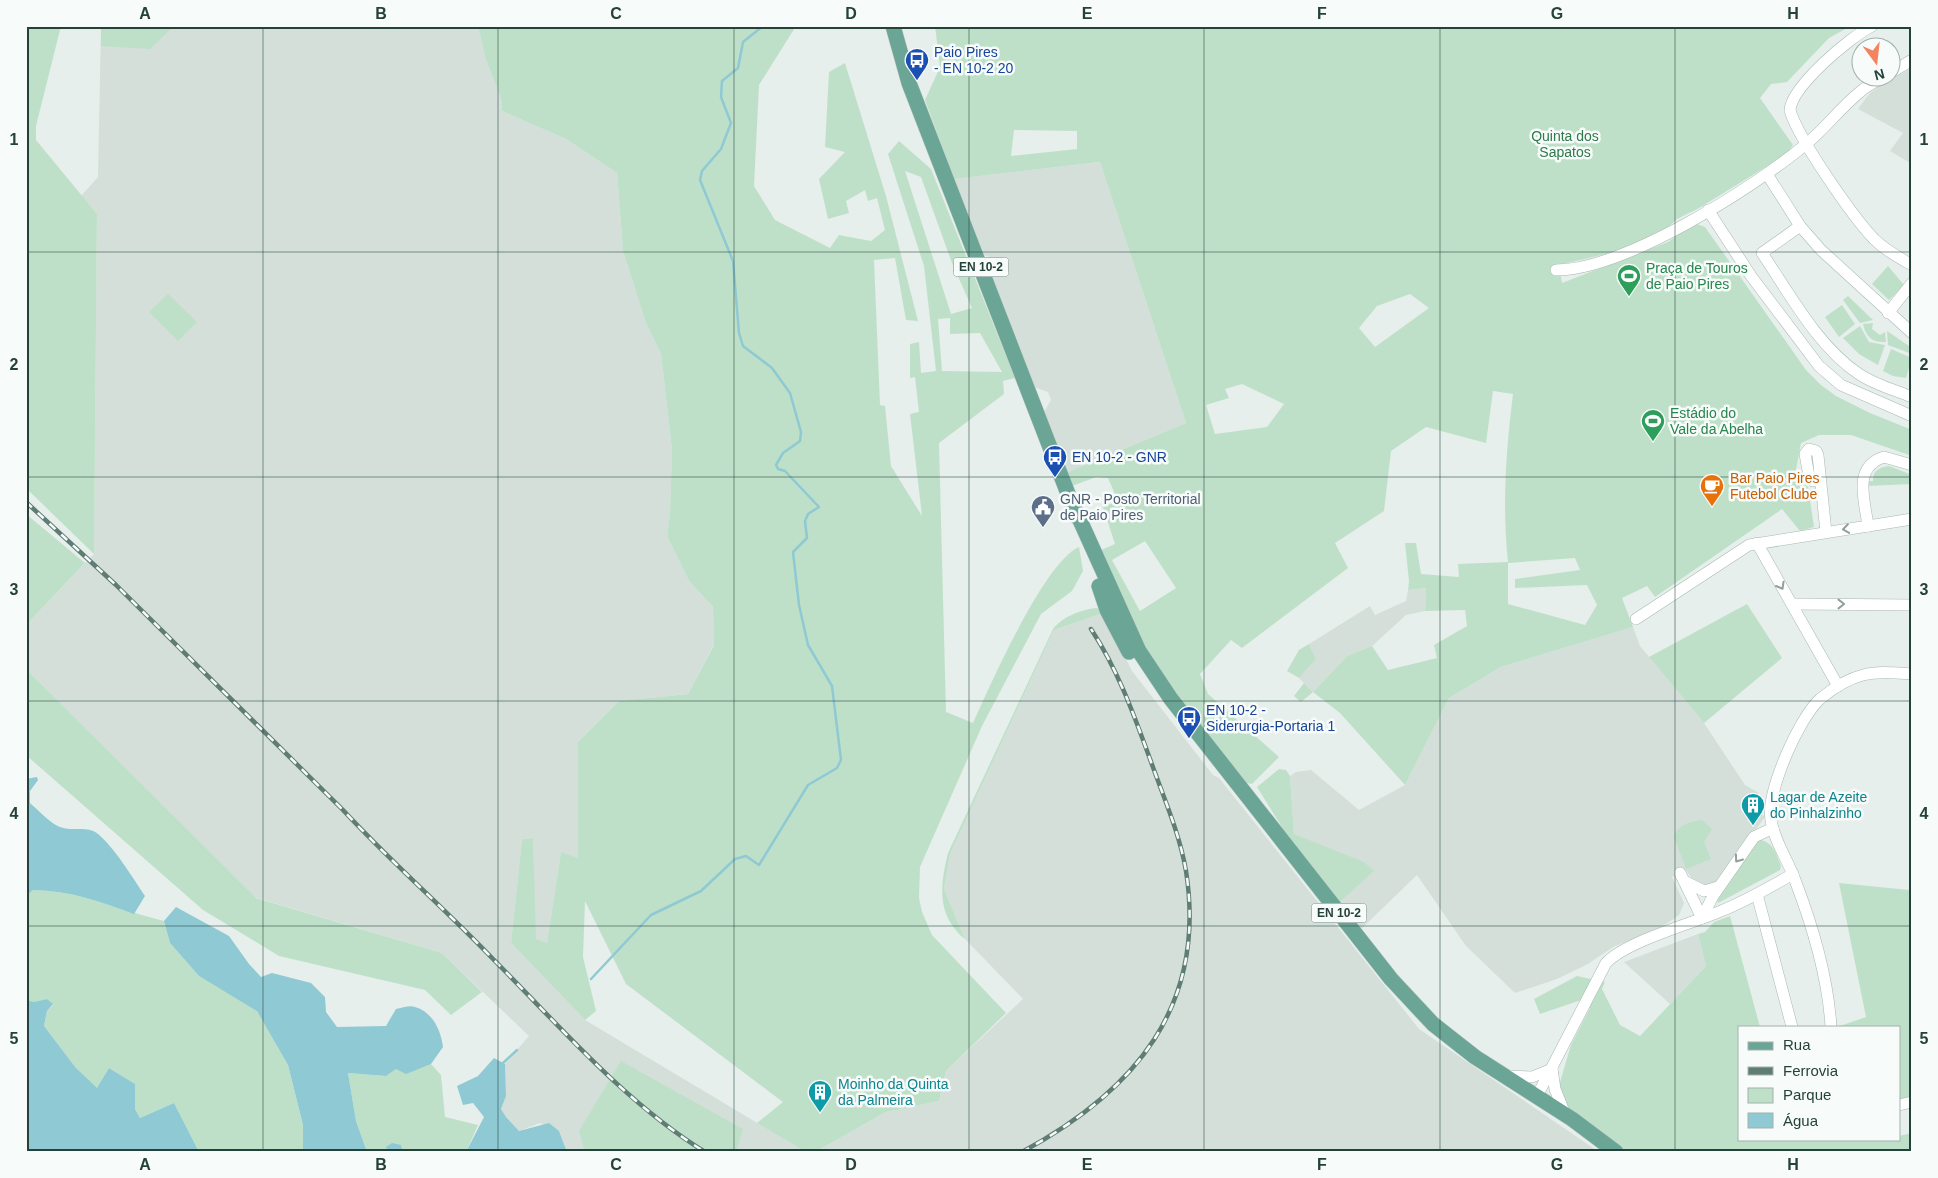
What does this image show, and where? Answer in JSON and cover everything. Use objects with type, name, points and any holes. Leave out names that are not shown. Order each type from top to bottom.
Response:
[{"type":"main road","name":"EN 10-2","points":[[893,26],[909,83],[1074,507],[1139,651],[1171,700],[1391,979],[1433,1024],[1475,1056],[1565,1114],[1616,1152]]},
{"type":"street","points":[[1872,26],[1847,40],[1833,53],[1792,103],[1792,116],[1807,144],[1870,234],[1891,254],[1912,265]]},
{"type":"street","points":[[1900,67],[1912,60]]},
{"type":"street","points":[[1556,270],[1598,262],[1632,251],[1708,210],[1767,174],[1807,144],[1865,88]]},
{"type":"street","points":[[1767,174],[1800,226],[1821,250],[1888,313],[1912,332]]},
{"type":"street","points":[[1708,210],[1751,276],[1820,366],[1841,384],[1912,416]]},
{"type":"street","points":[[1800,226],[1762,253],[1826,345],[1841,361],[1860,375],[1912,397]]},
{"type":"street","points":[[1888,313],[1912,283]]},
{"type":"street","points":[[1868,526],[1862,478],[1867,466],[1884,457],[1912,465]]},
{"type":"street","points":[[1819,480],[1826,532]]},
{"type":"street","points":[[1636,619],[1741,549],[1757,543],[1912,519]]},
{"type":"street","points":[[1757,543],[1838,686]]},
{"type":"street","points":[[1792,604],[1912,605]]},
{"type":"street","points":[[1831,1026],[1826,983],[1805,905],[1773,828],[1770,817],[1772,802],[1782,764],[1813,707],[1838,686],[1863,675],[1912,674]]},
{"type":"street","points":[[1702,918],[1718,888],[1754,837],[1773,828]]},
{"type":"street","points":[[1537,1096],[1606,963],[1613,955],[1630,945],[1723,911],[1793,874]]},
{"type":"street","points":[[1702,918],[1682,877],[1704,891],[1718,888]]},
{"type":"street","points":[[1757,894],[1792,1026]]},
{"type":"street","points":[[1711,899],[1718,909],[1723,911]]},
{"type":"street","points":[[1503,1074],[1523,1078],[1552,1069]]},
{"type":"street","points":[[1552,1069],[1555,1089],[1565,1114]]},
{"type":"shaded area","points":[[101,26],[478,26],[485,57],[501,99],[502,111],[566,139],[617,173],[623,251],[646,323],[661,354],[672,450],[670,513],[667,536],[689,581],[713,607],[714,644],[688,694],[619,701],[578,742],[578,858],[561,853],[547,943],[535,939],[533,838],[522,839],[511,943],[585,1020],[806,1152],[567,1152],[559,1131],[540,1123],[519,1131],[501,1109],[506,1096],[505,1064],[529,1036],[442,953],[254,897],[26,669],[26,625],[94,554],[97,214],[81,196],[98,177]]},
{"type":"shaded area","points":[[1912,68],[1912,164],[1890,151],[1903,133],[1858,109],[1870,93],[1877,88],[1900,88],[1900,74]]},
{"type":"shaded area","points":[[1100,162],[1186,423],[1068,472],[1044,412],[1051,400],[1048,392],[1034,387],[992,278],[997,268],[993,258],[984,255],[954,179]]},
{"type":"shaded area","points":[[1426,588],[1425,611],[1406,615],[1372,646],[1347,656],[1313,692],[1299,678],[1316,659],[1309,644],[1370,606],[1375,615],[1406,601],[1408,590]]},
{"type":"shaded area","points":[[1103,613],[1132,671],[1213,775],[1219,778],[1419,1029],[1599,1152],[815,1152],[886,1112],[939,1101],[946,1071],[1023,999],[965,939],[944,889],[950,854],[1054,630]]},
{"type":"shaded area","points":[[1633,627],[1640,646],[1704,723],[1745,785],[1759,793],[1757,797],[1759,812],[1765,817],[1717,882],[1704,887],[1696,885],[1686,870],[1672,877],[1684,903],[1679,915],[1656,930],[1613,947],[1588,964],[1557,979],[1515,993],[1466,946],[1417,875],[1358,932],[1339,903],[1373,871],[1294,834],[1290,776],[1296,772],[1311,770],[1359,810],[1405,785],[1449,698],[1501,667]]},
{"type":"shaded area","points":[[1698,934],[1706,966],[1670,1004],[1624,962]]},
{"type":"green space","points":[[26,26],[61,26],[36,126],[36,140],[97,214],[94,554],[26,488]]},
{"type":"green space","points":[[101,26],[174,26],[150,49],[101,46]]},
{"type":"green space","points":[[478,26],[796,26],[759,85],[754,186],[775,220],[830,248],[839,235],[871,241],[885,230],[877,198],[868,201],[865,190],[846,201],[849,213],[828,219],[819,179],[845,152],[825,147],[829,72],[845,63],[886,196],[918,321],[906,320],[895,258],[874,260],[880,405],[885,406],[891,466],[922,516],[910,414],[919,412],[915,377],[910,378],[910,344],[919,342],[921,373],[936,371],[924,266],[888,154],[899,141],[931,169],[1015,378],[1003,381],[1004,394],[939,443],[946,712],[973,723],[1019,627],[1035,600],[1065,557],[1079,547],[1083,571],[1072,591],[1041,614],[982,726],[920,867],[919,898],[922,912],[932,935],[1006,1013],[946,1071],[939,1101],[886,1112],[815,1152],[806,1152],[757,1123],[783,1102],[626,984],[585,901],[583,957],[596,1011],[585,1020],[511,943],[522,839],[533,838],[536,939],[547,943],[561,852],[578,858],[578,742],[619,701],[688,694],[714,645],[713,607],[689,581],[667,536],[670,513],[672,450],[661,354],[646,323],[623,251],[617,173],[566,139],[502,111],[501,99],[485,57]],"holes":[[[905,171],[921,177],[952,263],[972,308],[951,314]],[[950,318],[950,334],[980,333],[1002,372],[942,371],[938,319]]]},
{"type":"green space","name":"Quinta dos Sapatos","points":[[935,26],[1851,26],[1829,38],[1787,82],[1771,84],[1760,98],[1793,145],[1787,154],[1699,208],[1677,219],[1663,232],[1642,242],[1606,254],[1559,265],[1562,283],[1668,242],[1694,223],[1705,227],[1806,370],[1821,385],[1836,396],[1870,413],[1912,430],[1912,456],[1851,435],[1819,435],[1801,443],[1795,475],[1808,487],[1814,527],[1800,531],[1782,509],[1655,597],[1647,586],[1622,598],[1633,627],[1501,667],[1449,698],[1405,785],[1340,713],[1313,692],[1347,656],[1372,646],[1388,670],[1437,658],[1434,645],[1467,626],[1465,610],[1425,611],[1426,588],[1408,590],[1409,581],[1405,543],[1416,543],[1421,574],[1459,577],[1458,564],[1508,562],[1505,520],[1506,478],[1513,394],[1493,391],[1486,443],[1426,427],[1391,451],[1384,511],[1335,543],[1348,568],[1242,648],[1231,640],[1200,674],[1208,694],[1279,757],[1252,784],[1243,782],[1147,657],[1099,551],[1115,544],[1103,507],[1118,501],[1108,478],[1096,477],[1072,486],[1068,472],[1186,423],[1100,162],[954,179],[925,100],[940,67]],"holes":[[[1014,130],[1077,131],[1077,149],[1011,156]],[[1410,294],[1429,308],[1375,347],[1359,328],[1377,306]],[[1242,384],[1284,404],[1267,427],[1215,434],[1206,405],[1229,398],[1225,389]],[[1145,541],[1176,588],[1140,611],[1112,560]],[[1575,558],[1580,570],[1515,579],[1515,588],[1587,585],[1597,605],[1585,625],[1508,604],[1508,563]]]},
{"type":"green space","points":[[1888,266],[1904,285],[1889,300],[1872,284]]},
{"type":"green space","points":[[168,294],[197,322],[178,341],[149,312]]},
{"type":"green space","points":[[1848,296],[1873,320],[1860,323],[1843,300]]},
{"type":"green space","points":[[1842,305],[1855,324],[1839,337],[1825,317]]},
{"type":"green space","points":[[1873,323],[1872,329],[1880,335],[1885,332],[1886,342],[1873,340],[1868,336],[1863,324]]},
{"type":"green space","points":[[1860,326],[1869,342],[1885,345],[1878,365],[1859,354],[1843,338]]},
{"type":"green space","points":[[1887,331],[1912,348],[1912,354],[1888,345]]},
{"type":"green space","points":[[1891,349],[1912,358],[1906,378],[1893,376],[1883,371]]},
{"type":"green space","points":[[1889,466],[1912,475],[1912,484],[1866,486],[1866,482],[1873,481],[1877,470]]},
{"type":"green space","points":[[26,514],[85,563],[26,625]]},
{"type":"green space","points":[[1747,604],[1782,658],[1704,723],[1649,657]]},
{"type":"green space","points":[[1097,608],[1103,613],[1054,630],[950,854],[944,889],[965,939],[949,920],[945,910],[942,888],[948,853],[1053,629],[1073,614]]},
{"type":"green space","points":[[1309,644],[1316,659],[1299,678],[1287,671],[1299,650]]},
{"type":"green space","points":[[26,669],[256,898],[442,953],[482,992],[451,1015],[425,990],[279,956],[203,910],[26,755]]},
{"type":"green space","points":[[1304,683],[1313,692],[1301,702],[1294,696]]},
{"type":"green space","points":[[1279,769],[1286,770],[1290,776],[1294,834],[1364,862],[1374,871],[1339,903],[1290,840],[1257,787]]},
{"type":"green space","points":[[1702,820],[1712,829],[1704,842],[1711,859],[1686,869],[1674,837],[1681,826]]},
{"type":"green space","points":[[1756,839],[1770,844],[1781,866],[1780,870],[1718,903],[1717,897]]},
{"type":"green space","points":[[1839,883],[1909,890],[1912,885],[1912,1099],[1900,1101],[1900,1026],[1840,1026],[1866,1017]]},
{"type":"green space","points":[[33,890],[84,897],[164,921],[170,943],[199,976],[257,1010],[288,1065],[303,1125],[303,1152],[199,1152],[174,1103],[140,1118],[135,1109],[135,1084],[109,1068],[97,1089],[76,1068],[44,1026],[47,1011],[53,1005],[47,999],[34,1002],[26,1000],[26,896]]},
{"type":"green space","points":[[1730,916],[1760,1026],[1738,1026],[1738,1140],[1900,1140],[1900,1136],[1912,1133],[1912,1152],[1624,1152],[1568,1108],[1558,1089],[1571,1045],[1590,1008],[1584,999],[1540,1014],[1534,999],[1577,976],[1605,982],[1602,989],[1620,1025],[1640,1036],[1706,966],[1698,934],[1705,932],[1714,922]]},
{"type":"green space","points":[[621,1061],[743,1129],[736,1152],[585,1152],[579,1131]]},
{"type":"green space","points":[[431,1064],[441,1075],[445,1117],[478,1125],[466,1152],[403,1152],[401,1145],[386,1147],[387,1152],[367,1152],[356,1121],[348,1073],[386,1076],[396,1068],[406,1073]]},
{"type":"water","points":[[37,777],[38,780],[30,791],[30,803],[60,827],[94,831],[104,840],[123,863],[145,896],[134,914],[97,901],[60,892],[33,890],[26,896],[26,779]]},
{"type":"water","points":[[176,907],[229,936],[261,977],[272,973],[311,983],[325,997],[326,1012],[337,1027],[386,1026],[396,1009],[408,1006],[421,1009],[435,1023],[443,1047],[431,1064],[406,1074],[396,1069],[386,1076],[348,1073],[356,1121],[367,1152],[303,1152],[303,1125],[288,1065],[257,1011],[199,976],[170,943],[164,921]]},
{"type":"water","points":[[47,999],[53,1004],[47,1011],[44,1026],[76,1068],[97,1088],[109,1068],[135,1084],[135,1109],[140,1118],[174,1103],[199,1152],[26,1152],[26,1000],[34,1002]]},
{"type":"water","points":[[494,1058],[505,1064],[506,1096],[501,1109],[506,1117],[519,1131],[549,1123],[559,1131],[567,1152],[466,1152],[484,1117],[473,1103],[463,1105],[457,1086],[478,1076]]},
{"type":"water","points":[[392,1143],[401,1145],[403,1152],[387,1152],[386,1147]]},
{"type":"waterway","points":[[591,979],[651,915],[701,891],[735,859],[746,856],[759,865],[808,785],[837,768],[841,760],[832,686],[808,645],[799,605],[793,552],[807,538],[805,521],[808,514],[819,507],[785,471],[778,469],[776,465],[783,453],[800,441],[801,432],[790,393],[772,368],[743,346],[739,333],[733,261],[700,180],[702,171],[721,149],[731,123],[721,97],[722,81],[738,68],[743,42],[763,26]]},
{"type":"waterway","points":[[502,1064],[517,1050]]},
{"type":"railway","points":[[26,502],[116,585],[620,1087],[675,1132],[705,1152]]},
{"type":"railway","points":[[1022,1152],[1062,1128],[1098,1101],[1129,1072],[1154,1039],[1173,1003],[1185,963],[1190,919],[1186,871],[1180,845],[1168,807],[1127,698],[1111,663],[1091,629]]},
{"type":"place","name":"Paio Pires - EN 10-2 20","points":[[917,81]]},
{"type":"place","name":"Praça de Touros de Paio Pires","points":[[1629,297]]},
{"type":"place","name":"Estádio do Vale da Abelha","points":[[1653,442]]},
{"type":"place","name":"EN 10-2 - GNR","points":[[1055,478]]},
{"type":"place","name":"Bar Paio Pires Futebol Clube","points":[[1712,507]]},
{"type":"place","name":"GNR - Posto Territorial de Paio Pires","points":[[1043,528]]},
{"type":"place","name":"EN 10-2 - Siderurgia-Portaria 1","points":[[1189,739]]},
{"type":"place","name":"Lagar de Azeite do Pinhalzinho","points":[[1753,826]]},
{"type":"place","name":"Moinho da Quinta da Palmeira","points":[[820,1113]]}]
